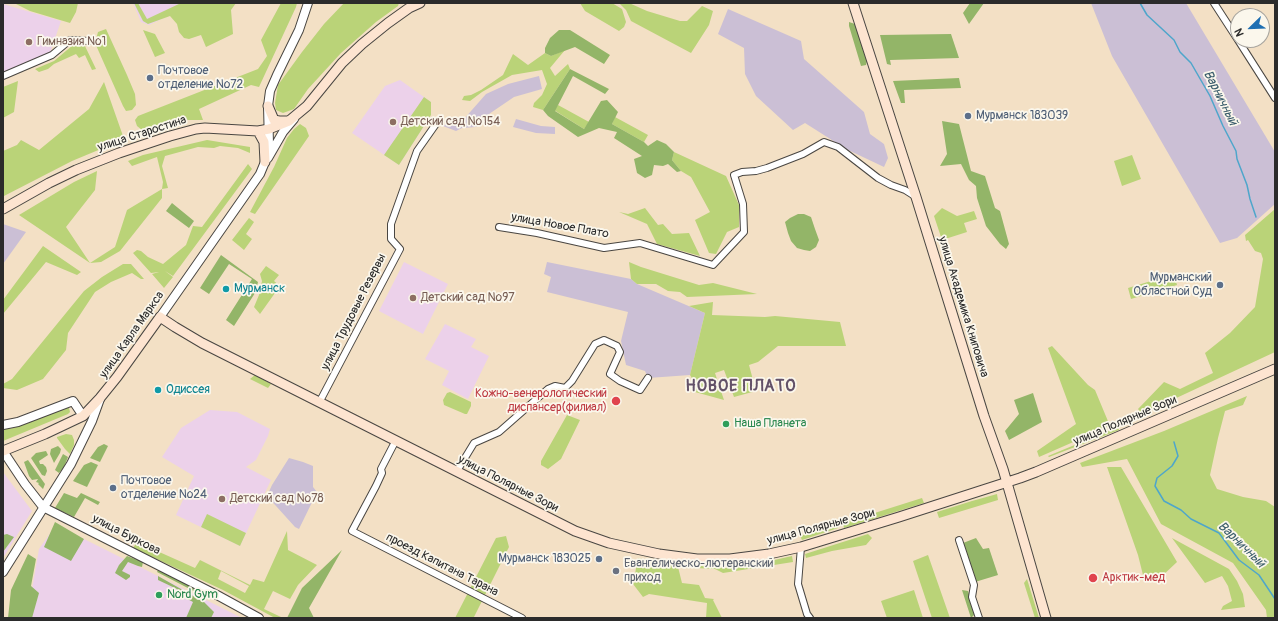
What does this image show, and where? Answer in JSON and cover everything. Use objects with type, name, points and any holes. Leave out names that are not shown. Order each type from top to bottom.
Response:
[{"type":"main road","points":[[297,115],[307,106],[342,63],[362,44],[409,8],[420,3]]},
{"type":"main road","name":"улица Академика Книповича","points":[[853,3],[916,197],[984,416],[1007,482],[1046,618]]},
{"type":"main road","points":[[268,108],[274,120],[289,121]]},
{"type":"main road","name":"улица Старостина","points":[[3,209],[49,183],[119,152],[196,129],[204,128],[258,131],[268,129],[289,121],[297,115]]},
{"type":"main road","points":[[258,131],[264,142],[265,162]]},
{"type":"main road","name":"улица Полярные Зори","points":[[160,316],[202,343],[575,530],[609,543],[639,550],[675,556],[719,560],[769,554],[800,547],[1007,482],[1036,472],[1275,369]]},
{"type":"main road","name":"улица Карла Маркса","points":[[100,398],[117,377],[160,316]]},
{"type":"main road","points":[[3,451],[45,434],[83,416],[100,398]]},
{"type":"street","name":"улица Карла Маркса","points":[[160,316],[258,177],[265,162],[269,144],[268,108],[272,86],[299,30],[308,3]]},
{"type":"street","points":[[1214,3],[1230,28]]},
{"type":"street","points":[[3,76],[52,55],[70,40],[89,41]]},
{"type":"street","points":[[1243,48],[1275,98]]},
{"type":"street","points":[[265,162],[283,132],[297,115]]},
{"type":"street","name":"улица Трудовые Резервы","points":[[320,402],[400,248],[391,239],[391,224],[417,151],[436,124]]},
{"type":"street","name":"улица Новое Плато","points":[[499,226],[604,248],[640,243],[713,265],[744,232],[743,204],[734,175],[742,172],[756,171],[767,168],[803,154],[824,142],[838,147],[878,178],[905,190],[916,197]]},
{"type":"street","points":[[457,471],[474,443],[499,432],[548,389],[555,386],[565,388],[572,381],[595,344],[604,340],[617,346],[620,352],[610,374],[620,381],[640,390],[648,378]]},
{"type":"street","name":"улица Карла Маркса","points":[[3,572],[43,506],[71,464],[92,421],[100,398]]},
{"type":"street","points":[[3,425],[18,422],[73,401],[83,416]]},
{"type":"street","name":"проезд Капитана Тарана","points":[[396,440],[381,469],[382,474],[352,532],[522,618]]},
{"type":"street","name":"улица Буркова","points":[[3,451],[25,484],[43,506],[259,618]]},
{"type":"street","points":[[959,540],[974,585],[972,597],[979,618]]},
{"type":"street","points":[[800,547],[798,584],[807,614],[810,618]]},
{"type":"shaded area","points":[[133,3],[196,3],[149,25],[141,22]]},
{"type":"shaded area","points":[[1091,3],[1186,3],[1275,152],[1275,204],[1237,238],[1220,243],[1112,56]]},
{"type":"shaded area","name":"Гимназия №1","points":[[3,4],[61,21],[50,53],[3,72]]},
{"type":"shaded area","points":[[728,9],[801,41],[804,59],[864,112],[870,134],[884,144],[888,158],[884,167],[846,149],[805,123],[793,130],[756,96],[745,74],[744,48],[718,34]]},
{"type":"shaded area","points":[[539,76],[542,89],[514,97],[489,114],[476,127],[462,128],[456,131],[443,126],[455,117],[464,119],[486,94],[508,84]]},
{"type":"shaded area","name":"Детский сад №154","points":[[400,80],[431,102],[431,115],[399,165],[352,133],[385,86]]},
{"type":"shaded area","points":[[516,119],[541,126],[555,127],[555,134],[536,133],[513,127]]},
{"type":"shaded area","points":[[3,224],[26,232],[3,264]]},
{"type":"shaded area","name":"Детский сад №97","points":[[404,262],[448,284],[423,334],[379,311]]},
{"type":"shaded area","points":[[547,262],[631,279],[637,284],[705,313],[690,375],[648,378],[645,371],[626,365],[621,341],[628,312],[547,292],[551,277],[544,274]]},
{"type":"shaded area","points":[[445,324],[476,339],[471,347],[489,356],[468,399],[442,385],[449,371],[425,359]]},
{"type":"shaded area","points":[[210,410],[237,412],[270,429],[256,460],[246,467],[271,480],[240,546],[176,515],[194,476],[162,457],[181,428]]},
{"type":"shaded area","points":[[289,458],[313,466],[313,487],[317,492],[299,529],[295,527],[267,496]]},
{"type":"shaded area","points":[[3,472],[32,511],[3,558]]},
{"type":"shaded area","points":[[56,525],[242,618],[27,618],[39,549]]},
{"type":"green space","points":[[14,3],[78,3],[76,12],[70,23],[30,11]]},
{"type":"green space","points":[[134,3],[138,3],[147,19],[181,3],[236,3],[231,10],[233,34],[206,47],[201,35],[189,39],[184,38],[179,32],[177,24],[170,16],[148,24],[143,21]]},
{"type":"green space","points":[[281,3],[297,3],[259,87],[251,85],[199,109],[203,120],[188,120],[149,130],[142,130],[137,126],[135,120],[138,116],[258,69],[267,56],[261,40]]},
{"type":"green space","points":[[344,3],[399,3],[398,6],[376,22],[341,53],[308,89],[294,109],[283,113],[276,110],[275,103],[278,85],[324,24]]},
{"type":"green space","points":[[580,3],[612,3],[622,9],[626,22],[624,27],[619,31],[585,11]]},
{"type":"green space","points":[[619,3],[629,3],[647,11],[680,21],[687,21],[702,6],[713,11],[709,25],[691,53],[631,21],[626,10]]},
{"type":"green space","points":[[970,3],[984,3],[969,24],[963,13]]},
{"type":"green space","points":[[849,22],[855,24],[867,61],[866,65],[861,66]]},
{"type":"green space","points":[[106,29],[135,94],[136,105],[132,110],[126,111],[123,106],[95,43],[98,32]]},
{"type":"green space","points":[[143,30],[155,34],[165,53],[155,57]]},
{"type":"green space","points":[[559,30],[570,30],[610,55],[604,64],[575,47],[551,56],[545,53],[545,48],[550,38]]},
{"type":"green space","points":[[951,34],[959,58],[890,60],[891,65],[887,64],[880,35]]},
{"type":"green space","points":[[84,44],[96,69],[92,70],[85,55],[79,58],[76,54],[54,64],[48,69],[39,72],[35,69],[54,61],[73,45]]},
{"type":"green space","points":[[565,50],[550,68],[555,76],[568,64],[570,69],[543,110],[533,107],[534,103],[542,95],[547,84],[542,70],[512,75],[482,92],[470,101],[462,100],[464,96],[471,95],[481,90],[503,75],[513,54],[528,65],[545,53],[551,56]]},
{"type":"green space","points":[[570,69],[609,89],[605,94],[573,76],[555,111],[584,129],[601,101],[607,100],[618,112],[612,124],[644,142],[648,146],[657,140],[666,144],[674,152],[672,160],[681,171],[677,172],[668,164],[663,166],[654,165],[652,175],[645,178],[637,173],[634,159],[642,156],[614,138],[617,132],[599,128],[578,137],[548,116],[543,110]]},
{"type":"green space","points":[[959,78],[961,88],[904,90],[905,103],[901,103],[893,81]]},
{"type":"green space","points":[[18,81],[14,112],[3,118],[3,87]]},
{"type":"green space","points":[[104,82],[123,136],[120,141],[72,161],[3,196],[3,151],[17,145],[21,140],[39,150],[89,109]]},
{"type":"green space","points":[[424,97],[431,102],[431,115],[399,165],[384,155]]},
{"type":"green space","points":[[558,105],[589,122],[584,129],[554,110]]},
{"type":"green space","points":[[615,117],[648,135],[644,142],[612,124]]},
{"type":"green space","points":[[942,121],[959,124],[971,171],[985,176],[995,208],[1000,211],[1009,244],[1006,249],[1000,244],[986,226],[977,198],[976,186],[969,180],[961,164],[940,166],[947,154]]},
{"type":"green space","points":[[300,124],[306,128],[309,136],[255,214],[250,212],[274,167],[287,138]]},
{"type":"green space","points":[[207,140],[250,147],[250,153],[238,148],[220,146],[214,148],[198,147],[165,156],[162,166],[168,188],[162,189],[163,182],[157,157],[132,166],[128,161],[143,155]]},
{"type":"green space","points":[[674,152],[726,176],[739,205],[739,227],[727,232],[716,254],[709,253],[695,220],[710,212],[691,177],[681,171],[672,160]]},
{"type":"green space","points":[[1132,155],[1141,179],[1122,186],[1114,161]]},
{"type":"green space","points":[[248,164],[252,169],[173,276],[165,271],[173,277],[164,288],[152,274],[159,272],[151,273],[133,253],[137,250],[141,251],[148,257],[163,264],[186,245],[193,226],[202,227]]},
{"type":"green space","points":[[97,171],[95,190],[66,227],[90,263],[19,215],[74,182]]},
{"type":"green space","points":[[162,189],[162,198],[120,251],[101,262],[90,263],[115,247],[127,210]]},
{"type":"green space","points":[[172,203],[194,221],[189,228],[166,211]]},
{"type":"green space","points":[[645,208],[658,225],[663,224],[672,234],[689,233],[700,256],[657,244],[647,224],[619,212],[628,214]]},
{"type":"green space","points":[[942,208],[957,216],[974,211],[977,219],[964,223],[967,232],[942,240],[934,216]]},
{"type":"green space","points":[[1275,209],[1275,352],[1142,414],[1138,409],[1164,382],[1180,389],[1213,373],[1205,353],[1230,333],[1255,307],[1263,259],[1261,253],[1255,251],[1248,240],[1246,241],[1245,235]]},
{"type":"green space","points":[[798,214],[804,214],[811,217],[819,240],[816,247],[810,251],[797,248],[791,241],[788,233],[785,222]]},
{"type":"green space","points":[[249,218],[254,222],[246,234],[252,239],[244,250],[232,240]]},
{"type":"green space","points":[[43,246],[81,272],[77,275],[46,262],[3,314],[3,300]]},
{"type":"green space","points":[[221,255],[258,282],[255,293],[234,326],[226,320],[252,279],[229,264],[209,294],[200,288]]},
{"type":"green space","points":[[629,262],[699,285],[713,283],[757,294],[687,297],[680,292],[668,291],[656,284],[637,284],[631,279]]},
{"type":"green space","points":[[123,264],[131,264],[144,279],[141,279],[132,273],[111,282],[95,292],[68,333],[66,350],[43,379],[17,390],[3,388],[3,384],[12,379],[84,291],[102,277]]},
{"type":"green space","points":[[266,266],[279,275],[274,281],[280,286],[260,314],[254,307],[259,295],[262,281],[260,274]]},
{"type":"green space","points":[[1174,274],[1177,285],[1131,299],[1128,288]]},
{"type":"green space","points":[[713,302],[712,315],[775,316],[840,322],[846,346],[778,346],[758,362],[749,365],[756,391],[734,397],[724,370],[715,373],[724,400],[695,392],[693,380],[690,375],[705,313],[689,306]]},
{"type":"green space","points":[[1052,346],[1088,385],[1095,390],[1110,426],[1039,457],[1037,451],[1076,424],[1048,348]]},
{"type":"green space","points":[[255,375],[271,384],[268,388],[250,379]]},
{"type":"green space","points":[[450,392],[471,402],[471,406],[467,414],[444,405],[443,400],[447,393]]},
{"type":"green space","points":[[1033,393],[1042,422],[1009,440],[1005,431],[1019,414],[1014,400]]},
{"type":"green space","points":[[1247,396],[1243,405],[1225,411],[1210,475],[1217,489],[1243,497],[1266,501],[1275,507],[1275,618],[1267,618],[1266,610],[1233,563],[1161,524],[1127,459],[1082,467],[1080,463],[1164,431]]},
{"type":"green space","points":[[66,407],[69,408],[70,412],[68,414],[3,441],[3,429],[14,428]]},
{"type":"green space","points":[[567,415],[580,420],[561,459],[548,469],[541,465],[541,461]]},
{"type":"green space","points":[[1118,427],[1119,430],[1049,457],[1048,456]]},
{"type":"green space","points":[[66,434],[72,435],[74,440],[74,445],[70,454],[57,438]]},
{"type":"green space","points":[[104,444],[108,446],[100,462],[90,458],[98,447]]},
{"type":"green space","points":[[58,446],[61,449],[54,463],[50,454],[51,449]]},
{"type":"green space","points":[[46,451],[48,455],[39,461],[40,464],[43,464],[46,467],[47,471],[45,476],[42,475],[31,458],[36,453]]},
{"type":"green space","points":[[63,454],[68,457],[64,467],[59,473],[55,470]]},
{"type":"green space","points":[[28,460],[45,484],[43,489],[38,484],[39,483],[36,482],[38,479],[32,480],[29,476],[24,462]]},
{"type":"green space","points":[[91,462],[98,465],[87,487],[73,481],[84,465]]},
{"type":"green space","points":[[1107,467],[1121,467],[1177,562],[1160,578],[1143,575],[1138,555]]},
{"type":"green space","points":[[64,493],[77,498],[81,493],[100,502],[98,505],[85,498],[74,517],[55,508]]},
{"type":"green space","points":[[997,494],[998,500],[939,518],[937,512]]},
{"type":"green space","points":[[922,498],[924,503],[844,528],[843,523]]},
{"type":"green space","points":[[207,514],[246,533],[240,546],[201,527]]},
{"type":"green space","points":[[55,522],[84,539],[71,561],[44,547]]},
{"type":"green space","points":[[836,524],[838,528],[802,540],[800,536]]},
{"type":"green space","points":[[287,531],[288,550],[317,565],[298,585],[290,599],[273,591],[264,609],[281,617],[280,618],[275,618],[223,590],[133,548],[137,542],[195,568],[200,560],[250,585],[253,579],[264,582]],"holes":[[[221,571],[249,586],[245,593],[218,579]]]},
{"type":"green space","points":[[7,534],[14,537],[3,552],[3,535]]},
{"type":"green space","points":[[868,534],[872,538],[866,545],[832,551],[806,558],[805,554]]},
{"type":"green space","points":[[506,536],[509,547],[474,617],[476,618],[455,618],[496,538]]},
{"type":"green space","points":[[976,538],[983,549],[989,548],[998,575],[975,582],[963,543]]},
{"type":"green space","points":[[1172,538],[1229,569],[1243,594],[1245,607],[1221,610],[1223,606],[1232,601],[1228,586],[1222,576],[1205,583]]},
{"type":"green space","points":[[342,550],[309,608],[314,618],[287,618],[302,588]]},
{"type":"green space","points":[[28,554],[36,559],[31,586],[39,593],[32,618],[8,618],[11,590]]},
{"type":"green space","points":[[928,555],[950,618],[932,618],[913,561]]},
{"type":"green space","points":[[127,556],[143,562],[142,567],[128,562],[122,571],[130,575],[130,577],[126,580],[115,573],[119,565]]},
{"type":"green space","points":[[792,556],[793,562],[723,573],[715,569],[678,567],[682,583],[699,585],[705,598],[714,599],[713,600],[722,618],[706,618],[707,603],[649,594],[643,597],[633,584],[638,558],[659,563],[728,568],[752,565]]},
{"type":"green space","points":[[158,570],[211,596],[209,599],[157,572]]},
{"type":"green space","points":[[158,576],[204,602],[214,612],[211,618],[186,618],[193,602],[176,593],[177,589],[158,580]]},
{"type":"green space","points":[[1027,579],[1039,618],[1035,618],[1024,583]]},
{"type":"green space","points":[[914,590],[923,618],[887,618],[881,601]]},
{"type":"green space","points":[[962,590],[968,591],[975,614],[971,618]]},
{"type":"waterway","name":"Варничный","points":[[1140,3],[1147,15],[1174,40],[1180,52],[1191,63],[1210,96],[1236,151],[1237,159],[1247,185],[1256,217]]},
{"type":"waterway","name":"Варничный","points":[[1174,442],[1178,456],[1172,466],[1157,478],[1155,486],[1164,501],[1181,510],[1191,519],[1219,533],[1239,560],[1259,575],[1275,599]]},
{"type":"place","name":"Гимназия №1","points":[[29,42]]},
{"type":"place","name":"Почтовое отделение №72","points":[[150,78]]},
{"type":"place","name":"Мурманск 183039","points":[[968,116]]},
{"type":"place","name":"Детский сад №154","points":[[393,122]]},
{"type":"place","name":"Мурманский Областной Суд","points":[[1220,285]]},
{"type":"place","name":"Мурманск","points":[[226,289]]},
{"type":"place","name":"Детский сад №97","points":[[413,298]]},
{"type":"place","name":"Одиссея","points":[[158,390]]},
{"type":"place","name":"Кожно-венерологический диспансер(филиал)","points":[[616,401]]},
{"type":"place","name":"Наша Планета","points":[[726,424]]},
{"type":"place","name":"Почтовое отделение №24","points":[[113,488]]},
{"type":"place","name":"Детский сад №78","points":[[222,499]]},
{"type":"place","name":"Мурманск 183025","points":[[599,559]]},
{"type":"place","name":"Евангелическо-лютеранский приход","points":[[616,571]]},
{"type":"place","name":"Арктик-мед","points":[[1093,578]]},
{"type":"place","name":"Nord Gym","points":[[159,595]]},
{"type":"district","name":"НОВОЕ ПЛАТО","points":[[741,387]]}]
